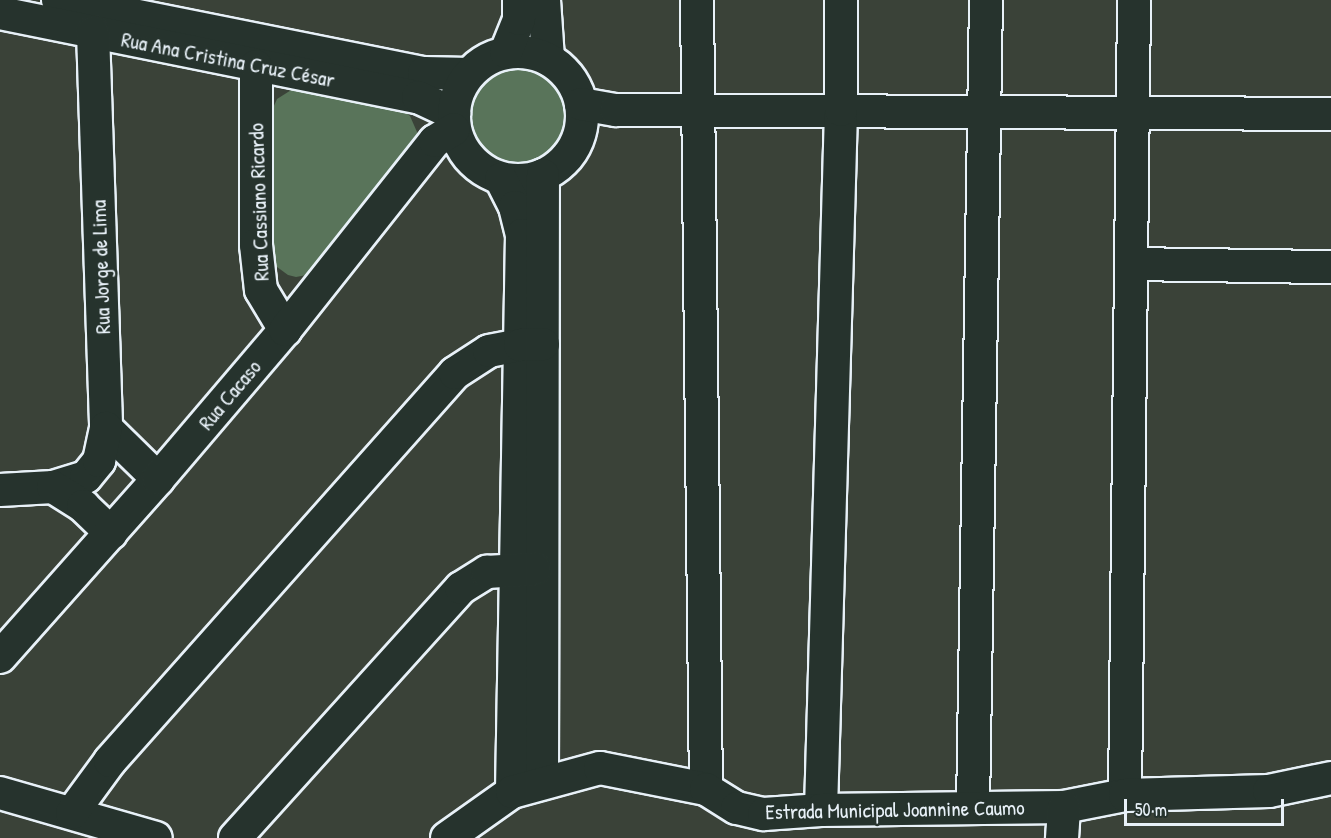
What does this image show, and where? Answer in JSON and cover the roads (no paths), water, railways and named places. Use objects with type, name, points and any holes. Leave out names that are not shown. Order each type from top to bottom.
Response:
[{"type":"street","name":"Rua Ana Cristina Cruz César","points":[[58,0],[256,66],[418,97],[454,121]]},
{"type":"street","points":[[506,52],[519,19],[519,0]]},
{"type":"street","points":[[544,0],[548,59]]},
{"type":"street","points":[[698,0],[697,110],[706,789]]},
{"type":"street","points":[[821,810],[841,110],[841,0]]},
{"type":"street","points":[[974,808],[986,0]]},
{"type":"street","points":[[1125,795],[1134,0]]},
{"type":"street","name":"Rua Ana Cristina Cruz César","points":[[0,13],[93,13],[424,73],[469,74]]},
{"type":"street","name":"Rua Jorge de Lima","points":[[0,490],[53,487],[86,477],[99,461],[106,429],[93,13]]},
{"type":"street","points":[[506,52],[535,54],[548,59],[570,78],[581,104],[582,119],[575,146],[556,168],[543,175],[515,181],[501,178],[476,165],[466,154],[454,121],[456,99],[469,74],[493,57],[506,52]]},
{"type":"street","name":"Rua Cassiano Ricardo","points":[[256,66],[256,245],[261,290],[285,330]]},
{"type":"street","points":[[581,104],[615,110],[1133,111],[1331,114]]},
{"type":"street","name":"Rua Cacaso","points":[[0,657],[111,533],[285,330],[435,141],[454,121]]},
{"type":"street","points":[[512,792],[529,569],[532,345],[543,175]]},
{"type":"street","points":[[501,178],[515,207],[522,235],[532,345]]},
{"type":"street","points":[[1132,264],[1331,267]]},
{"type":"street","points":[[72,813],[110,761],[455,373],[489,351],[532,345]]},
{"type":"street","points":[[106,429],[158,479]]},
{"type":"street","points":[[53,487],[83,506],[111,533]]},
{"type":"street","points":[[529,569],[542,782]]},
{"type":"street","points":[[235,838],[461,588],[487,572],[529,569]]},
{"type":"street","name":"Estrada Municipal Joannine Caumo","points":[[447,838],[512,792],[600,768],[706,789],[737,808],[764,814],[821,810],[1065,807],[1125,795],[1269,790],[1331,778]]},
{"type":"street","points":[[0,793],[156,838]]},
{"type":"street","points":[[1062,838],[1065,807]]}]
